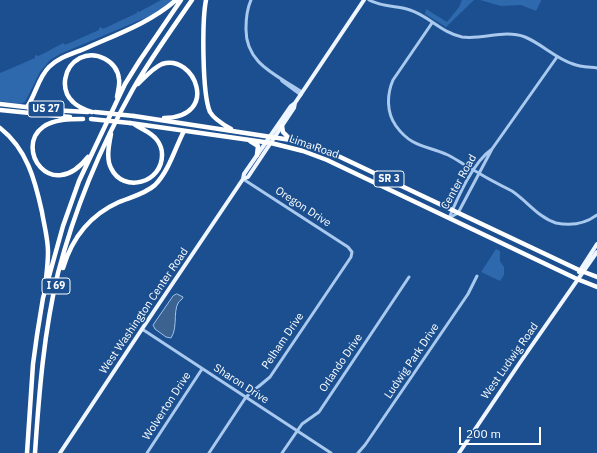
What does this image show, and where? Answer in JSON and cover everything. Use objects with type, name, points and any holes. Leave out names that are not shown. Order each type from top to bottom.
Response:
[{"type":"highway","points":[[27,107],[40,79],[53,63],[152,17],[176,0]]},
{"type":"highway","name":"I 69","points":[[28,453],[32,364],[45,290],[63,226],[79,181],[125,84],[181,0]]},
{"type":"highway","name":"I 69","points":[[35,453],[44,356],[54,294],[74,221],[87,184],[113,127],[133,89],[150,61],[192,0]]},
{"type":"highway","points":[[206,0],[204,9],[204,48],[206,99],[210,113],[220,123],[234,131]]},
{"type":"highway","points":[[94,112],[82,108],[72,102],[66,91],[65,77],[71,65],[80,58],[86,56],[99,56],[106,59],[114,67],[119,78],[115,104]]},
{"type":"highway","points":[[133,89],[154,68],[164,64],[173,63],[182,67],[193,78],[198,89],[192,108],[183,115],[175,118],[152,119]]},
{"type":"highway","name":"Lima Road","points":[[0,104],[134,116],[291,140],[336,155],[597,277]]},
{"type":"highway","name":"Lima Road","points":[[0,110],[132,123],[244,139],[303,151],[327,160],[577,279],[597,287]]},
{"type":"highway","points":[[83,119],[58,121],[43,127],[33,142],[35,160],[42,169],[50,174],[61,176],[68,174],[80,166],[94,149]]},
{"type":"highway","points":[[113,127],[110,143],[110,167],[114,174],[123,180],[142,182],[151,178],[158,171],[162,162],[162,148],[151,133],[132,123]]},
{"type":"highway","points":[[282,126],[283,132],[291,140]]},
{"type":"highway","points":[[0,128],[19,147],[32,175],[43,220],[47,245],[45,290]]},
{"type":"highway","points":[[54,294],[69,251],[85,226],[107,208],[142,193],[154,185],[164,172],[184,131]]},
{"type":"highway","points":[[244,139],[258,146],[256,155]]},
{"type":"main road","name":"West Washington Center Road","points":[[243,179],[248,177],[291,106],[302,93],[364,0]]},
{"type":"main road","name":"West Washington Center Road","points":[[272,137],[282,126],[294,108],[295,103]]},
{"type":"main road","name":"West Washington Center Road","points":[[60,453],[243,179],[244,174],[256,155],[268,143]]},
{"type":"main road","name":"West Ludwig Road","points":[[459,453],[577,279],[597,244]]},
{"type":"main road","name":"West Ludwig Road","points":[[582,271],[597,252]]},
{"type":"street","points":[[251,0],[247,11],[246,22],[247,41],[250,49],[259,63],[302,93]]},
{"type":"street","points":[[369,0],[378,5],[418,13],[432,23],[461,37],[504,34],[526,37],[557,57],[574,65],[597,68]]},
{"type":"street","points":[[432,23],[393,80],[389,93],[389,110],[396,127],[410,141],[421,147],[449,156],[513,192],[544,217],[555,222],[578,224],[597,215]]},
{"type":"street","name":"Center Road","points":[[450,218],[458,213],[492,149],[557,57]]},
{"type":"street","name":"Center Road","points":[[450,218],[473,170],[483,156],[492,149]]},
{"type":"street","name":"Oregon Drive","points":[[243,179],[348,247],[352,252]]},
{"type":"street","name":"Pelham Drive","points":[[209,453],[246,397],[270,377],[351,257],[352,252]]},
{"type":"street","name":"Ludwig Park Drive","points":[[358,453],[370,438],[468,294],[477,276]]},
{"type":"street","name":"Orlando Drive","points":[[282,453],[302,424],[319,412],[409,277]]},
{"type":"street","name":"Sharon Drive","points":[[142,329],[331,453]]},
{"type":"street","name":"Wolverton Drive","points":[[147,453],[202,369]]},
{"type":"shaded area","points":[[161,0],[173,0],[152,15],[60,54],[50,60],[40,72],[25,102],[20,104],[0,101],[0,73],[35,58],[35,55],[38,56],[64,43],[65,45],[99,30],[101,27],[103,29]]},
{"type":"shaded area","points":[[462,0],[474,0],[446,27],[425,14],[426,9],[447,22],[459,7]]},
{"type":"shaded area","points":[[480,0],[541,1],[536,11],[521,5],[501,6]]},
{"type":"shaded area","points":[[496,249],[500,251],[500,261],[504,267],[504,275],[500,281],[481,272]]},
{"type":"shaded area","points":[[177,294],[183,297],[177,306],[175,328],[171,338],[166,337],[155,329],[153,325],[173,296]]}]
